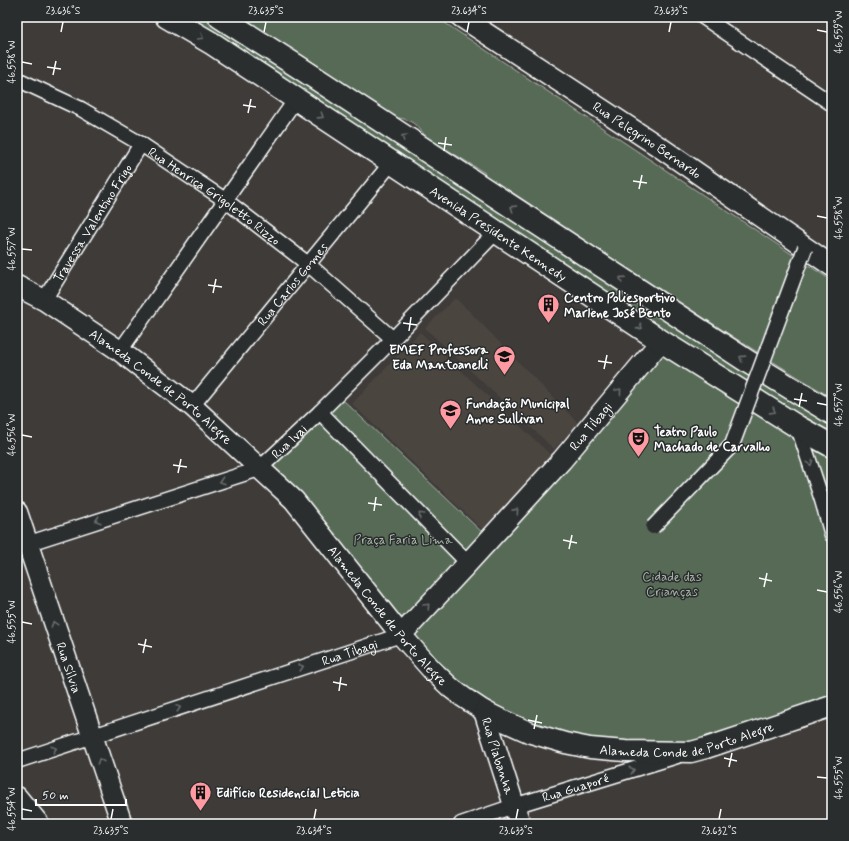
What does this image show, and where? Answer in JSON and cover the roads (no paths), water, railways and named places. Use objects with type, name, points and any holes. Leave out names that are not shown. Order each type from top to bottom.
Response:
[{"type":"main road","name":"Avenida Presidente Kennedy","points":[[167,17],[213,44],[661,341],[798,427],[832,446]]},
{"type":"main road","points":[[220,17],[750,363],[828,410]]},
{"type":"main road","points":[[798,427],[799,419],[802,414],[828,410]]},
{"type":"street","name":"Rua Pelegrino Bernardo","points":[[461,17],[661,148],[823,258]]},
{"type":"street","points":[[703,17],[832,104]]},
{"type":"street","name":"Rua Henrica Grigoletto Rizzo","points":[[17,79],[81,109],[141,144],[225,200],[308,264],[393,339]]},
{"type":"street","points":[[120,351],[296,99]]},
{"type":"street","name":"Travessa Valentino Frigo","points":[[44,300],[141,144]]},
{"type":"street","name":"Rua Carlos Gomes","points":[[192,406],[392,162]]},
{"type":"street","name":"Rua Ivai","points":[[21,537],[259,469],[320,412],[393,339],[496,232]]},
{"type":"street","points":[[653,527],[732,445],[823,258]]},
{"type":"street","name":"Alameda Conde de Porto Alegre","points":[[17,286],[44,300],[120,351],[192,406],[294,500],[401,634],[432,670],[451,688],[484,711],[531,733],[565,743],[590,748],[625,751],[690,752],[832,706]]},
{"type":"street","name":"Rua Tibagi","points":[[17,761],[401,634],[562,460],[661,341]]},
{"type":"street","points":[[320,412],[468,563]]},
{"type":"street","points":[[798,427],[827,496],[832,535]]},
{"type":"street","name":"Rua Sílvia","points":[[17,512],[21,537],[122,824]]},
{"type":"street","name":"Rua Piabanha","points":[[484,711],[517,815]]},
{"type":"street","name":"Rua Guaporé","points":[[461,824],[517,815],[690,752]]},
{"type":"street","points":[[17,797],[39,824]]},
{"type":"place","name":"Centro Poliesportivo Marlene José Bento","points":[[548,324]]},
{"type":"place","name":"EMEF Professora Eda Mantoanelli","points":[[504,376]]},
{"type":"place","name":"Fundação Municipal Anne Sullivan","points":[[451,430]]},
{"type":"place","name":"Teatro Paulo Machado de Carvalho","points":[[639,458]]},
{"type":"place","name":"Edifício Residencial Leticia","points":[[200,812]]},
{"type":"park label","name":"Praça Faria Lima","points":[[403,539]]},
{"type":"park label","name":"Cidade das Crianças","points":[[672,584]]}]
